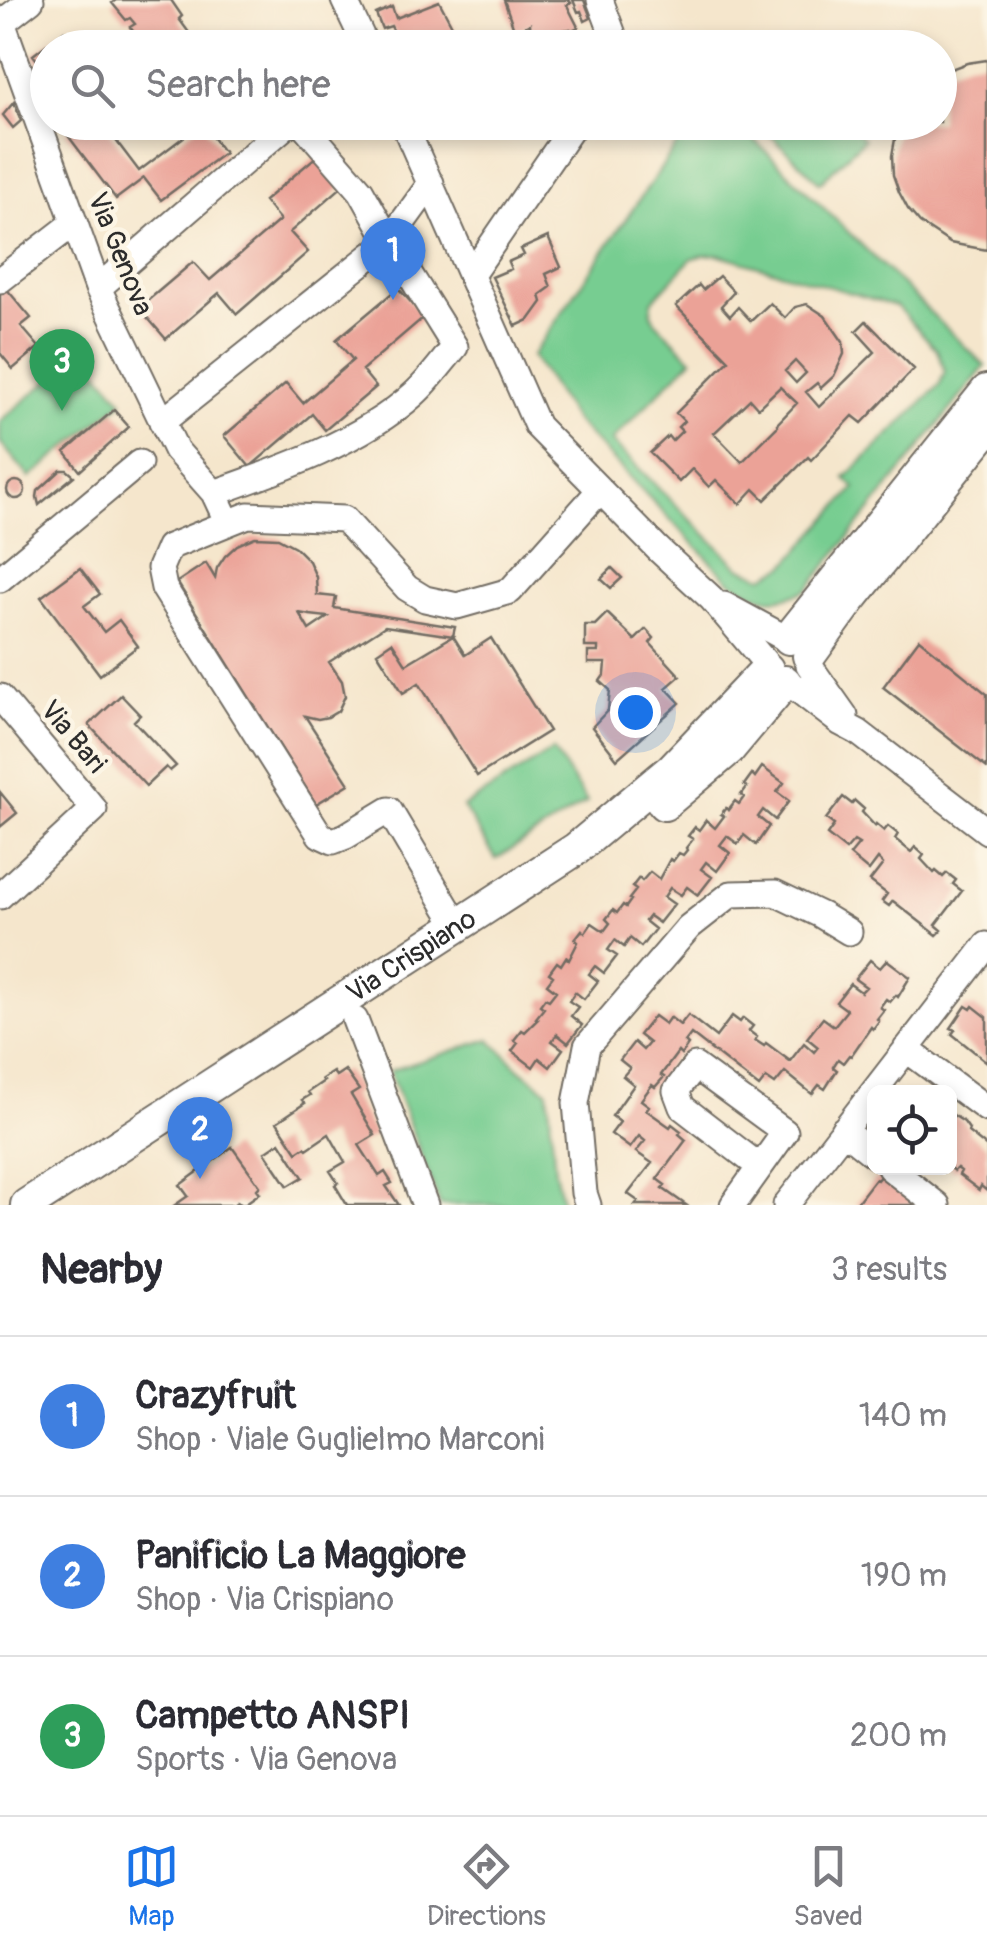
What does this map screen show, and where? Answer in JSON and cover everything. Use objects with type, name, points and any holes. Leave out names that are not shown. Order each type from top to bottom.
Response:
[{"type":"main road","name":"Via Crispiano","points":[[61,1205],[488,932],[636,828],[730,748],[787,662],[987,391]]},
{"type":"main road","name":"Via Crispiano","points":[[26,1205],[576,850],[656,784],[849,602],[987,430]]},
{"type":"street","points":[[344,0],[358,30]]},
{"type":"street","points":[[600,0],[611,30]]},
{"type":"street","points":[[1,23],[24,2]]},
{"type":"street","name":"Via Genova","points":[[1,23],[30,102]]},
{"type":"street","name":"Via Genova","points":[[44,140],[98,288],[162,422],[176,450],[214,493],[228,523]]},
{"type":"street","points":[[98,288],[269,140]]},
{"type":"street","points":[[214,493],[291,466],[377,422],[415,393],[455,347],[361,191],[317,140]]},
{"type":"street","points":[[411,140],[537,426],[711,598],[787,662],[858,732],[987,831]]},
{"type":"street","points":[[471,275],[564,140]]},
{"type":"street","points":[[162,422],[388,241],[431,183]]},
{"type":"street","points":[[0,280],[74,223]]},
{"type":"street","points":[[0,579],[138,463]]},
{"type":"street","points":[[458,926],[389,810],[346,836],[333,840],[320,834],[164,588],[160,568],[169,547],[248,515],[344,519],[406,588],[426,599],[457,606],[510,591],[600,490]]},
{"type":"street","name":"Via Bari","points":[[0,697],[94,809],[0,896]]},
{"type":"street","points":[[588,1205],[576,1103],[587,1046],[689,927],[731,894],[775,893],[849,932]]},
{"type":"street","points":[[786,1205],[987,944]]},
{"type":"street","points":[[355,1020],[425,1205]]},
{"type":"street","points":[[906,1050],[987,1109]]},
{"type":"street","points":[[843,1130],[867,1149]]},
{"type":"street","points":[[735,1204],[760,1167]]},
{"type":"street","points":[[899,1175],[937,1205]]},
{"type":"green space","points":[[680,140],[754,140],[985,366],[807,590],[775,599],[730,581],[574,420],[532,356]],"holes":[[[717,254],[896,306],[937,350],[945,371],[940,384],[845,478],[855,488],[785,566],[763,577],[739,567],[611,441],[692,359],[655,321],[652,301],[691,259],[703,255]]]},
{"type":"green space","points":[[776,140],[863,140],[820,183]]},
{"type":"green space","points":[[83,352],[123,401],[30,478],[0,442],[0,421]]},
{"type":"green space","points":[[553,750],[587,802],[496,859],[463,807]]},
{"type":"green space","points":[[490,1039],[548,1091],[555,1171],[563,1205],[440,1205],[389,1071]]},
{"type":"building","points":[[171,0],[187,30],[132,30],[130,27],[135,24],[130,18],[126,20],[112,3]]},
{"type":"building","points":[[504,0],[569,0],[567,5],[578,27],[531,30],[530,24],[514,30]]},
{"type":"building","points":[[573,0],[584,0],[591,18],[585,21]]},
{"type":"building","points":[[439,1],[454,30],[393,30],[391,26],[382,29],[376,14],[392,7],[396,18]]},
{"type":"building","points":[[987,60],[987,250],[950,243],[920,223],[908,209],[893,175],[895,140],[957,140],[957,67]]},
{"type":"building","points":[[14,102],[21,121],[13,128],[3,115]]},
{"type":"building","points":[[71,140],[116,140],[139,171],[180,140],[214,140],[224,153],[161,200],[144,178],[116,199]]},
{"type":"building","points":[[318,155],[344,185],[290,232],[308,252],[237,314],[219,293],[166,339],[139,308],[193,262],[210,280],[280,220],[264,201]]},
{"type":"building","points":[[548,237],[561,267],[546,274],[551,287],[540,295],[542,302],[529,320],[516,326],[492,277],[511,269],[508,262],[524,255],[521,249]]},
{"type":"building","points":[[719,276],[734,292],[721,306],[730,316],[738,307],[751,321],[770,303],[785,318],[795,307],[807,304],[825,316],[843,342],[844,354],[834,376],[821,388],[817,383],[806,392],[819,407],[875,352],[856,331],[866,321],[914,369],[862,423],[853,416],[765,500],[754,489],[740,504],[716,480],[709,487],[692,469],[679,482],[650,453],[668,436],[672,441],[682,431],[678,427],[684,421],[676,413],[729,360],[676,306],[699,285],[703,290]],"holes":[[[795,361],[806,373],[796,383],[785,371]],[[780,387],[797,403],[742,462],[714,433],[750,399],[758,408]]]},
{"type":"building","points":[[5,287],[31,318],[21,326],[39,347],[13,369],[0,353],[0,291]]},
{"type":"building","points":[[398,288],[424,317],[362,370],[376,387],[325,430],[312,414],[250,467],[224,436],[286,383],[303,403],[353,360],[336,340]]},
{"type":"building","points":[[114,410],[129,427],[80,471],[65,452]]},
{"type":"building","points":[[61,470],[74,476],[39,505],[38,491]]},
{"type":"building","points":[[16,481],[25,490],[16,499],[7,490]]},
{"type":"building","points":[[255,537],[278,538],[295,547],[309,561],[316,577],[317,595],[336,597],[334,608],[455,627],[453,636],[385,626],[329,662],[342,681],[345,696],[338,711],[328,717],[305,716],[349,784],[316,804],[177,582],[206,563],[215,578],[225,556]],"holes":[[[299,613],[328,617],[309,630]]]},
{"type":"building","points":[[80,568],[100,594],[84,606],[104,632],[119,620],[138,646],[100,675],[41,597]]},
{"type":"building","points":[[612,568],[622,578],[611,588],[601,579]]},
{"type":"building","points":[[607,613],[635,640],[646,629],[654,638],[650,643],[680,676],[666,688],[680,703],[617,759],[592,727],[608,710],[610,690],[600,681],[606,663],[588,663],[588,652],[598,652],[598,647],[585,647],[585,625],[595,625]]},
{"type":"building","points":[[453,636],[465,655],[491,638],[549,731],[477,776],[419,683],[403,693],[377,652],[392,642],[406,664]]},
{"type":"building","points":[[919,639],[987,694],[987,768],[883,687]]},
{"type":"building","points":[[121,695],[140,715],[134,721],[176,766],[170,771],[166,767],[146,786],[89,725]]},
{"type":"building","points":[[762,767],[784,783],[777,792],[789,801],[775,820],[763,810],[758,817],[769,826],[756,845],[744,835],[738,844],[727,836],[720,845],[730,853],[717,871],[706,862],[701,869],[712,877],[698,895],[687,887],[681,895],[670,888],[664,897],[674,904],[659,923],[649,916],[645,921],[655,929],[641,947],[630,938],[624,947],[615,940],[608,950],[617,956],[604,973],[595,966],[589,974],[598,981],[584,999],[575,992],[569,1001],[578,1007],[571,1016],[582,1025],[568,1043],[557,1034],[552,1041],[563,1049],[550,1067],[539,1058],[533,1067],[512,1051],[518,1043],[514,1040],[538,1019],[544,1008],[540,1005],[556,991],[547,984],[553,976],[549,973],[557,962],[561,965],[566,957],[569,960],[582,930],[585,933],[592,923],[604,931],[613,910],[617,913],[631,900],[636,890],[632,887],[639,878],[642,881],[650,872],[659,879],[670,859],[673,861],[687,850],[693,839],[688,836],[695,827],[699,830],[706,820],[715,828],[726,808],[735,801],[739,804],[747,787],[744,785]]},
{"type":"building","points":[[0,792],[17,813],[0,827]]},
{"type":"building","points":[[843,797],[864,809],[862,812],[875,826],[884,831],[888,826],[898,834],[895,839],[911,852],[915,847],[934,873],[943,877],[947,873],[956,880],[953,884],[962,891],[936,925],[942,930],[937,935],[893,901],[889,906],[882,901],[887,894],[870,881],[883,864],[878,859],[869,871],[850,855],[859,844],[854,841],[846,850],[827,835],[834,825],[826,819]]},
{"type":"building","points":[[870,960],[880,968],[887,960],[910,977],[898,997],[890,1002],[886,999],[880,1007],[884,1010],[879,1021],[851,1056],[843,1063],[838,1059],[833,1067],[837,1070],[825,1089],[819,1085],[812,1094],[785,1072],[775,1084],[766,1078],[759,1087],[691,1034],[681,1055],[678,1052],[661,1075],[664,1077],[641,1100],[649,1106],[646,1110],[670,1127],[672,1124],[686,1140],[657,1179],[665,1185],[662,1188],[686,1205],[635,1205],[638,1201],[628,1194],[652,1163],[636,1152],[645,1141],[639,1136],[630,1148],[611,1134],[620,1122],[612,1116],[634,1085],[623,1076],[630,1068],[620,1060],[634,1042],[643,1050],[649,1043],[639,1035],[654,1016],[665,1024],[670,1017],[680,1025],[688,1015],[716,1037],[732,1016],[740,1022],[743,1018],[753,1026],[749,1031],[757,1037],[755,1040],[764,1046],[766,1043],[790,1061],[804,1043],[814,1052],[818,1047],[807,1038],[823,1018],[834,1026],[847,1010],[836,1002],[850,984],[861,992],[866,987],[855,979]]},
{"type":"building","points":[[966,1006],[973,1006],[987,1017],[987,1062],[952,1034],[955,1030],[951,1028]]},
{"type":"building","points":[[345,1070],[359,1090],[351,1095],[375,1135],[359,1145],[379,1176],[385,1172],[392,1183],[386,1186],[399,1205],[347,1205],[330,1171],[345,1162],[329,1134],[297,1152],[277,1122],[305,1103],[302,1100],[322,1079]]},
{"type":"building","points":[[957,1118],[987,1147],[987,1191],[981,1186],[979,1190],[959,1175],[961,1171],[957,1168]]},
{"type":"building","points":[[280,1142],[303,1177],[288,1186],[265,1152]]},
{"type":"building","points":[[232,1147],[260,1186],[260,1193],[243,1205],[175,1205],[188,1196],[180,1185]]},
{"type":"building","points":[[883,1175],[919,1205],[855,1205]]},
{"type":"place","name":"Crazyfruit","points":[[393,300]]},
{"type":"place","name":"Campetto ANSPI","points":[[62,411]]},
{"type":"place","name":"Panificio La Maggiore","points":[[200,1179]]}]
